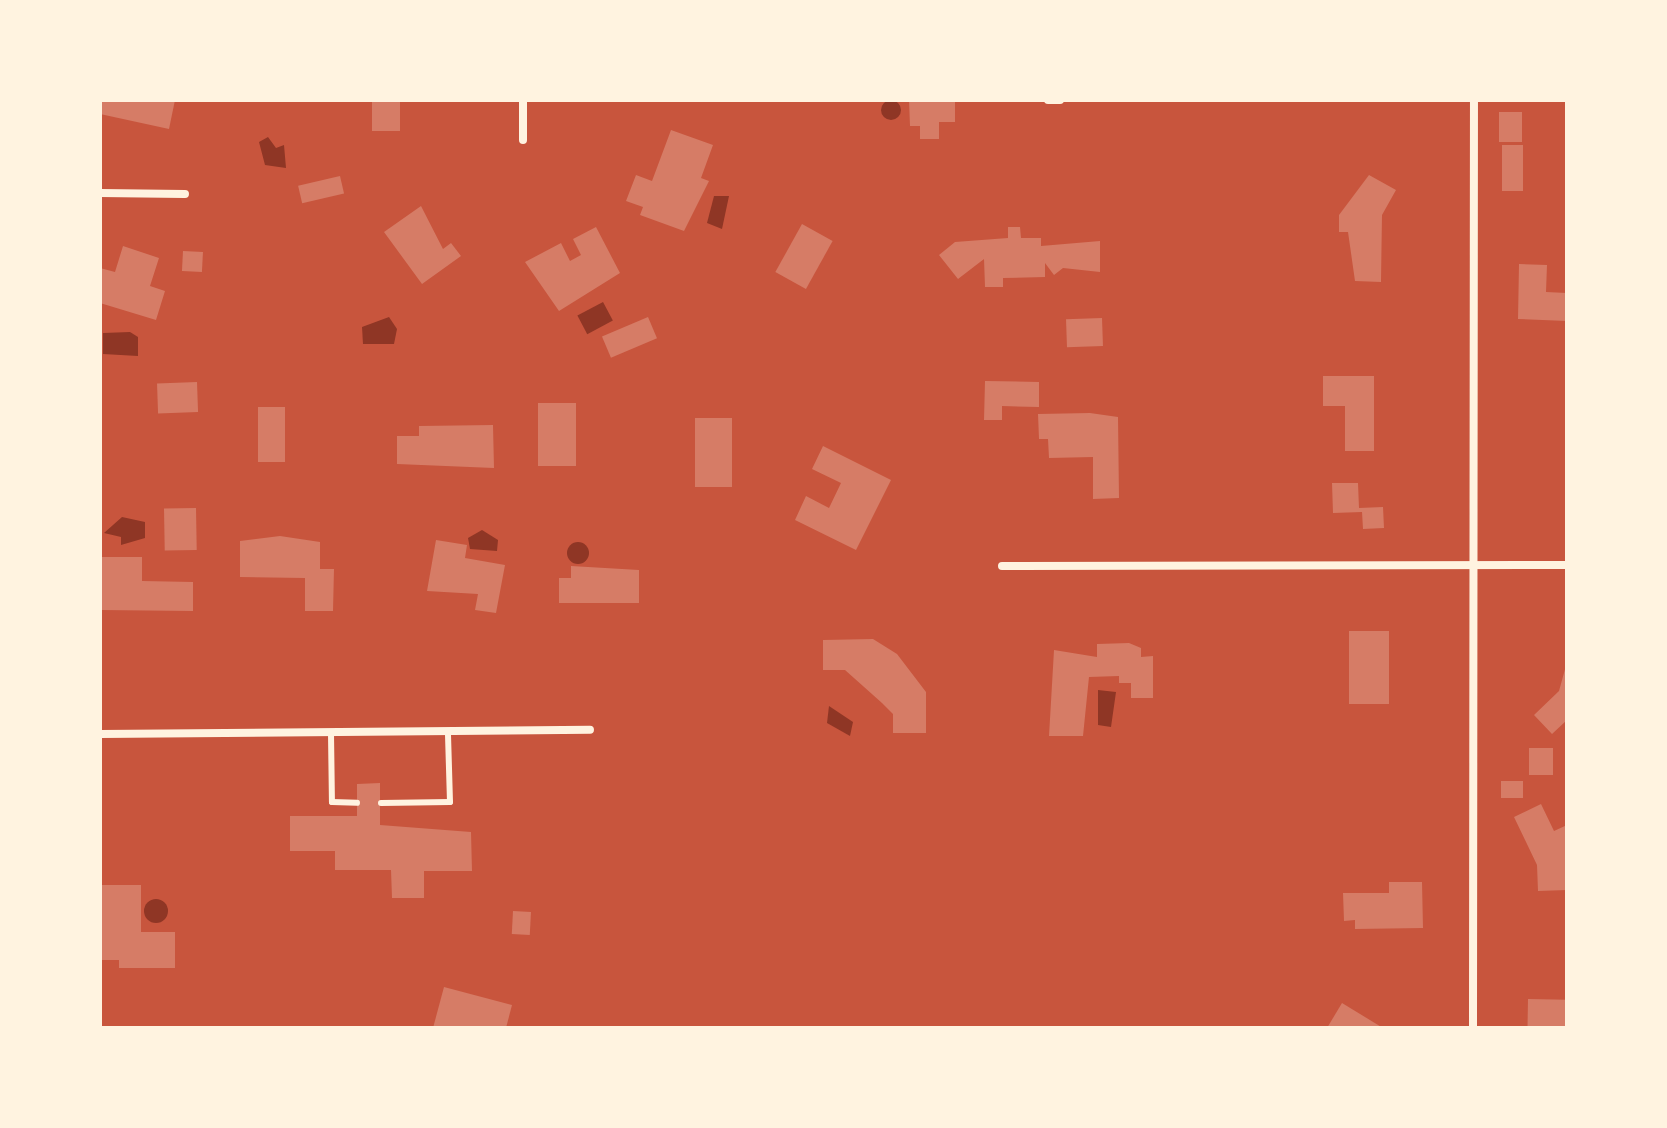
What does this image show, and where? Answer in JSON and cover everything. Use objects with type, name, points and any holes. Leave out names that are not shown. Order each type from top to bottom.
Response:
[{"type":"street","points":[[523,100],[523,140]]},
{"type":"street","points":[[1048,100],[1060,100]]},
{"type":"street","points":[[1473,1028],[1476,563],[1474,100]]},
{"type":"street","points":[[100,193],[185,194]]},
{"type":"street","points":[[1002,566],[1567,565]]},
{"type":"street","points":[[100,734],[448,734],[590,730]]},
{"type":"lane","points":[[331,734],[332,802],[357,803]]},
{"type":"lane","points":[[381,803],[450,802],[448,734]]},
{"type":"shaded area","points":[[891,100],[898,103],[901,110],[898,117],[891,120],[884,117],[881,110],[884,103]]},
{"type":"shaded area","points":[[268,137],[276,148],[284,145],[286,168],[265,165],[259,142]]},
{"type":"shaded area","points":[[714,196],[729,196],[722,229],[707,223]]},
{"type":"shaded area","points":[[603,302],[613,321],[587,334],[577,316]]},
{"type":"shaded area","points":[[389,317],[397,329],[394,344],[363,344],[362,327]]},
{"type":"shaded area","points":[[130,332],[138,337],[138,356],[103,354],[103,333]]},
{"type":"shaded area","points":[[122,517],[145,522],[145,538],[121,545],[121,537],[104,533]]},
{"type":"shaded area","points":[[482,530],[498,540],[497,551],[470,549],[468,538]]},
{"type":"shaded area","points":[[574,542],[582,542],[589,553],[582,564],[574,564],[567,557],[567,549]]},
{"type":"shaded area","points":[[1098,690],[1116,692],[1111,727],[1098,725]]},
{"type":"shaded area","points":[[829,706],[853,722],[850,736],[827,723]]},
{"type":"shaded area","points":[[156,899],[164,903],[168,911],[164,919],[156,923],[148,919],[144,911],[148,903]]},
{"type":"building","points":[[100,100],[175,100],[169,129],[100,114]]},
{"type":"building","points":[[372,100],[400,100],[400,131],[372,131]]},
{"type":"building","points":[[909,100],[955,100],[955,122],[939,122],[939,139],[920,139],[920,126],[910,126]]},
{"type":"building","points":[[1499,112],[1522,112],[1522,142],[1499,142]]},
{"type":"building","points":[[671,130],[713,145],[701,178],[709,181],[684,231],[640,215],[643,207],[626,201],[636,175],[652,181]]},
{"type":"building","points":[[1502,145],[1523,145],[1523,191],[1502,191]]},
{"type":"building","points":[[1369,175],[1396,190],[1382,215],[1381,282],[1355,281],[1348,232],[1339,232],[1339,215]]},
{"type":"building","points":[[340,176],[344,194],[302,203],[298,186]]},
{"type":"building","points":[[421,206],[443,249],[451,243],[461,256],[422,284],[384,232]]},
{"type":"building","points":[[802,224],[833,241],[806,289],[775,272]]},
{"type":"building","points":[[596,227],[620,273],[559,311],[525,262],[561,243],[570,261],[581,255],[573,239]]},
{"type":"building","points":[[1008,227],[1020,227],[1021,238],[1041,238],[1041,246],[1100,241],[1100,272],[1063,268],[1054,275],[1045,263],[1045,277],[1003,278],[1003,287],[985,287],[984,259],[958,279],[939,255],[955,242],[1008,238]]},
{"type":"building","points":[[123,246],[159,258],[150,286],[165,291],[156,320],[100,303],[100,268],[115,272]]},
{"type":"building","points":[[183,251],[203,252],[202,272],[182,271]]},
{"type":"building","points":[[1519,264],[1547,265],[1546,292],[1567,293],[1567,321],[1518,319]]},
{"type":"building","points":[[648,317],[657,338],[611,358],[602,337]]},
{"type":"building","points":[[1102,318],[1103,346],[1067,347],[1066,319]]},
{"type":"building","points":[[1323,376],[1374,376],[1374,451],[1345,451],[1345,406],[1323,406]]},
{"type":"building","points":[[985,381],[1039,382],[1039,407],[1002,406],[1002,420],[984,420]]},
{"type":"building","points":[[197,382],[198,412],[158,413],[157,383]]},
{"type":"building","points":[[538,403],[576,403],[576,466],[538,466]]},
{"type":"building","points":[[258,407],[285,407],[285,462],[258,462]]},
{"type":"building","points":[[1090,413],[1118,417],[1119,498],[1093,499],[1093,457],[1049,458],[1048,439],[1039,439],[1038,414]]},
{"type":"building","points":[[695,418],[732,418],[732,487],[695,487]]},
{"type":"building","points":[[493,425],[494,468],[397,464],[397,436],[419,436],[419,426]]},
{"type":"building","points":[[823,446],[891,480],[856,550],[795,520],[806,496],[829,508],[841,483],[812,469]]},
{"type":"building","points":[[1332,483],[1358,483],[1359,508],[1383,507],[1384,528],[1363,529],[1362,512],[1333,513]]},
{"type":"building","points":[[196,508],[197,550],[165,551],[164,509]]},
{"type":"building","points":[[280,536],[320,542],[320,569],[334,569],[333,611],[305,611],[305,578],[240,577],[240,541]]},
{"type":"building","points":[[436,540],[467,545],[465,558],[505,565],[496,613],[475,610],[478,594],[427,591]]},
{"type":"building","points":[[100,557],[142,557],[142,581],[193,582],[193,611],[100,610]]},
{"type":"building","points":[[571,566],[639,570],[639,603],[559,603],[559,578],[571,578]]},
{"type":"building","points":[[1349,631],[1389,631],[1389,704],[1349,704]]},
{"type":"building","points":[[873,639],[897,654],[926,692],[926,733],[893,733],[893,714],[882,703],[845,670],[823,670],[823,640]]},
{"type":"building","points":[[1129,643],[1141,648],[1141,657],[1153,656],[1153,698],[1131,698],[1131,683],[1119,683],[1119,676],[1089,677],[1083,736],[1049,736],[1054,650],[1097,657],[1097,644]]},
{"type":"building","points":[[1567,662],[1567,720],[1552,734],[1534,715],[1559,691]]},
{"type":"building","points":[[1529,748],[1553,748],[1553,775],[1529,775]]},
{"type":"building","points":[[1501,781],[1523,781],[1523,798],[1501,798]]},
{"type":"building","points":[[380,783],[380,825],[471,832],[472,871],[424,871],[424,898],[392,898],[391,870],[335,870],[335,851],[290,851],[290,816],[357,816],[357,784]]},
{"type":"building","points":[[1541,804],[1554,831],[1567,825],[1567,890],[1538,891],[1537,865],[1514,817]]},
{"type":"building","points":[[1389,882],[1422,882],[1423,928],[1355,929],[1355,920],[1344,921],[1343,893],[1389,893]]},
{"type":"building","points":[[100,885],[141,885],[141,932],[175,932],[175,968],[119,968],[119,960],[100,960]]},
{"type":"building","points":[[513,911],[531,912],[530,935],[512,934]]},
{"type":"building","points":[[444,987],[512,1005],[506,1028],[433,1028]]},
{"type":"building","points":[[1528,999],[1567,1000],[1566,1028],[1527,1028]]},
{"type":"building","points":[[1342,1003],[1383,1028],[1327,1028]]}]
